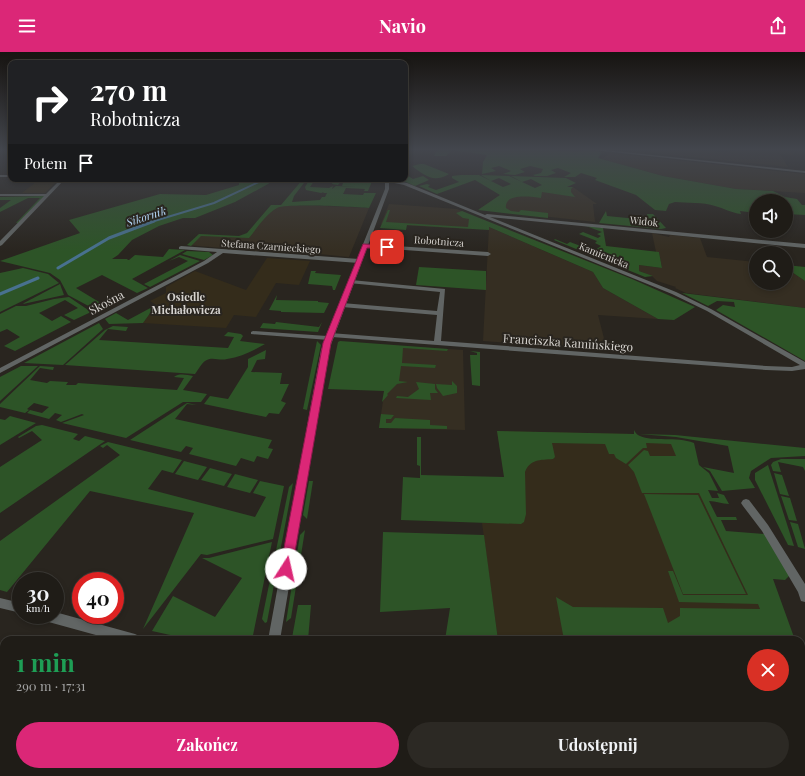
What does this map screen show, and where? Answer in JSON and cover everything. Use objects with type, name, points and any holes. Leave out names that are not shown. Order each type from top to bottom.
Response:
[{"type":"street","points":[[0,244],[59,184]]},
{"type":"street","points":[[275,636],[320,377],[329,337],[387,189],[387,184]]},
{"type":"street","name":"Kamienicka","points":[[404,184],[674,293],[709,310],[805,366]]},
{"type":"street","points":[[0,195],[48,195]]},
{"type":"street","name":"Widok","points":[[482,215],[499,215],[805,246]]},
{"type":"street","name":"Robotnicza","points":[[365,246],[488,254]]},
{"type":"street","name":"Stefana Czarnieckiego","points":[[181,248],[359,261]]},
{"type":"street","name":"Skośna","points":[[0,371],[216,256],[222,251]]},
{"type":"street","points":[[351,282],[443,290],[436,343]]},
{"type":"street","points":[[342,305],[440,313]]},
{"type":"street","name":"Franciszka Kamińskiego","points":[[253,333],[436,343],[792,370],[805,366]]},
{"type":"street","points":[[746,503],[765,528],[802,589],[805,597]]},
{"type":"street","points":[[0,602],[12,605]]},
{"type":"street","points":[[64,620],[121,636]]},
{"type":"shaded area","points":[[34,184],[54,184],[45,193],[22,193]]},
{"type":"shaded area","points":[[707,184],[805,184],[805,193],[736,189]]},
{"type":"shaded area","points":[[573,187],[597,204],[593,204],[595,222],[479,209],[500,195]]},
{"type":"shaded area","points":[[389,204],[457,209],[473,216],[470,229],[381,224]]},
{"type":"shaded area","points":[[271,205],[369,208],[349,257],[289,251],[285,253],[187,245],[199,234],[245,237]]},
{"type":"shaded area","points":[[489,227],[593,272],[603,288],[658,319],[598,315],[607,350],[483,341]]},
{"type":"shaded area","points":[[652,233],[669,237],[670,235],[700,238],[707,257],[749,261],[749,290],[793,290],[793,273],[805,281],[805,308],[686,293],[675,288],[676,287],[657,281],[652,276],[639,271],[639,265],[662,268],[659,252],[656,252]]},
{"type":"shaded area","points":[[267,258],[310,261],[299,285],[276,283],[256,317],[234,315],[226,328],[143,323],[156,305],[150,301],[166,293],[166,287],[195,271],[246,290]]},
{"type":"shaded area","points":[[401,346],[463,350],[465,430],[379,428],[384,394]]},
{"type":"shaded area","points":[[497,431],[635,434],[642,439],[678,441],[774,636],[497,636],[482,523],[512,523]]},
{"type":"green space","points":[[239,184],[268,184],[235,202],[195,218],[183,218],[159,226],[132,240],[118,255],[112,259],[129,260],[135,255],[163,257],[169,249],[185,250],[132,279],[148,288],[137,293],[102,275],[76,288],[109,308],[105,310],[96,310],[68,295],[60,280],[50,273],[0,261],[80,233],[69,220],[160,194],[206,195]]},
{"type":"green space","points":[[299,184],[303,184],[294,196],[292,202],[320,200],[322,197],[325,197],[327,193],[306,190],[305,187],[307,184],[312,184],[310,187],[329,188],[333,186],[332,189],[336,186],[357,187],[342,186],[343,184],[371,184],[368,191],[364,191],[365,189],[346,188],[343,194],[363,195],[364,193],[376,193],[369,208],[293,206],[277,208],[269,214],[249,238],[201,236],[191,246],[187,245],[199,234],[239,236],[247,233],[271,205],[281,205]]},
{"type":"green space","points":[[410,184],[420,184],[415,186]]},
{"type":"green space","points":[[427,184],[430,185],[428,187],[436,190],[454,184],[465,184],[437,194],[419,186]]},
{"type":"green space","points":[[481,184],[497,184],[503,187],[511,184],[526,184],[535,188],[542,185],[540,184],[574,184],[567,187],[573,187],[571,192],[575,197],[542,192],[541,198],[519,197],[509,200],[507,203],[506,208],[511,211],[519,212],[521,210],[548,213],[548,218],[478,210],[500,195]]},
{"type":"green space","points":[[605,184],[707,184],[736,189],[773,191],[779,194],[749,194],[749,212],[740,211],[741,214],[700,203],[675,202],[669,204],[666,211],[655,210],[636,195]]},
{"type":"green space","points":[[45,196],[18,223],[16,223],[40,198],[28,198],[0,212],[0,208],[11,200],[0,200],[0,197]]},
{"type":"green space","points":[[793,198],[797,199],[802,205],[805,205],[805,215],[793,214]]},
{"type":"green space","points":[[388,210],[390,210],[386,222],[468,227],[469,219],[463,218],[456,213],[462,211],[632,279],[695,307],[674,320],[658,319],[603,288],[593,272],[489,227],[489,230],[407,225],[406,230],[380,228]]},
{"type":"green space","points":[[606,211],[607,216],[648,220],[647,214],[653,214],[666,228],[661,229],[599,223]]},
{"type":"green space","points":[[586,226],[603,228],[606,246],[659,252],[662,268],[639,265],[639,271],[653,276],[645,277],[554,240],[555,239],[567,244],[570,242],[594,251],[601,246],[595,243],[597,241],[579,234],[583,232],[598,238],[601,236],[597,234],[602,232]]},
{"type":"green space","points":[[187,251],[209,252],[213,255],[204,260],[182,254]]},
{"type":"green space","points":[[180,255],[200,261],[150,287],[144,284],[188,261],[179,257],[169,261]]},
{"type":"green space","points":[[793,266],[805,267],[805,281],[793,273]]},
{"type":"green space","points":[[419,267],[486,271],[486,290],[416,285]]},
{"type":"green space","points":[[23,268],[48,274],[59,283],[0,312],[0,273]]},
{"type":"green space","points":[[311,271],[316,271],[315,273],[341,275],[335,290],[333,290],[332,286],[308,284]]},
{"type":"green space","points":[[60,284],[64,295],[23,304],[24,303]]},
{"type":"green space","points":[[682,293],[805,308],[805,361],[716,310],[723,305],[735,307],[734,302],[717,301],[708,306]]},
{"type":"green space","points":[[277,295],[276,300],[318,301],[329,303],[324,313],[281,312],[269,310]]},
{"type":"green space","points":[[69,297],[91,312],[74,320],[64,315],[78,308],[65,300],[39,313],[52,321],[61,316],[71,322],[15,351],[4,346],[20,337],[7,329],[0,332],[0,314],[16,306],[26,306]]},
{"type":"green space","points":[[156,305],[143,323],[109,324],[105,319],[116,313],[128,320]]},
{"type":"green space","points":[[276,322],[319,327],[322,322],[318,332],[260,328],[263,323],[275,324]]},
{"type":"green space","points":[[99,323],[103,329],[63,365],[24,363]]},
{"type":"green space","points":[[113,326],[128,327],[126,331],[108,329],[99,340],[228,348],[234,337],[224,336],[228,332],[241,334],[243,336],[240,341],[265,344],[237,357],[205,361],[195,374],[65,365],[105,330]]},
{"type":"green space","points":[[317,341],[321,345],[307,410],[303,409]]},
{"type":"green space","points":[[338,342],[448,349],[447,351],[403,348],[402,363],[436,365],[435,368],[401,366],[399,381],[408,382],[397,384],[387,394],[388,395],[382,402],[384,391],[328,389]]},
{"type":"green space","points":[[266,350],[265,359],[257,360],[251,372],[282,373],[280,384],[289,384],[281,401],[286,403],[279,414],[269,413],[266,417],[204,404],[210,396],[228,399],[248,367],[248,359]]},
{"type":"green space","points":[[470,351],[480,352],[480,386],[472,385],[470,355],[477,355],[477,353]]},
{"type":"green space","points":[[21,366],[38,366],[0,401],[0,377]]},
{"type":"green space","points":[[40,366],[54,367],[53,370],[40,368],[30,380],[47,383],[50,381],[68,382],[66,385],[76,385],[78,383],[177,390],[184,378],[174,377],[178,375],[186,375],[193,376],[183,390],[207,394],[201,402],[183,402],[126,438],[62,423],[84,415],[82,414],[61,422],[56,420],[62,415],[55,413],[49,419],[27,413],[30,410],[42,413],[49,407],[34,403],[25,413],[0,407],[0,404]]},
{"type":"green space","points":[[452,381],[457,386],[457,393],[443,396],[436,384],[452,385]]},
{"type":"green space","points":[[416,382],[435,384],[435,389],[438,393],[430,393],[431,400],[396,398],[397,396],[408,397],[419,389]]},
{"type":"green space","points":[[187,403],[197,405],[187,404],[175,419],[272,440],[268,448],[273,449],[268,459],[257,456],[254,462],[241,458],[236,466],[189,454],[193,448],[186,446],[181,452],[130,440]]},
{"type":"green space","points":[[381,414],[394,415],[391,419],[386,419],[386,423],[391,423],[395,418],[430,420],[430,425],[447,426],[447,429],[379,428]]},
{"type":"green space","points":[[10,416],[36,423],[0,445],[0,419],[5,420]]},
{"type":"green space","points":[[42,425],[78,434],[73,439],[79,441],[85,436],[105,441],[0,513],[0,467],[42,440],[32,431],[19,438],[18,437],[36,426]]},
{"type":"green space","points":[[634,430],[638,435],[645,438],[680,440],[694,443],[699,465],[709,473],[718,491],[708,490],[712,498],[719,498],[717,493],[724,495],[729,504],[709,501],[717,517],[736,517],[737,520],[721,520],[726,531],[765,534],[790,575],[785,580],[773,579],[794,636],[563,636],[556,597],[573,607],[663,608],[668,623],[680,616],[680,608],[760,609],[758,604],[679,602],[668,571],[673,571],[683,595],[748,595],[699,493],[642,493],[634,472],[628,465],[644,450],[648,451],[650,456],[676,456],[671,444],[646,443],[647,448],[643,448],[626,464],[616,458],[614,454],[609,454],[605,444],[552,443],[555,457],[553,459],[533,462],[525,472],[526,514],[524,522],[521,524],[401,520],[403,477],[420,478],[420,466],[417,465],[417,437],[421,437],[421,475],[504,477],[497,431],[634,434]]},
{"type":"green space","points":[[639,434],[675,435],[805,448],[805,456],[771,458],[751,471],[749,478],[755,488],[722,491],[710,471],[703,467],[734,473],[728,446],[676,437]]},
{"type":"green space","points":[[108,442],[182,460],[173,473],[162,470],[148,489],[255,517],[266,497],[253,493],[260,481],[284,486],[273,539],[207,555],[201,554],[143,629],[194,513],[90,491],[23,572],[12,572],[12,586],[7,592],[0,590],[0,541],[120,455],[107,445],[103,448],[100,446]]},
{"type":"green space","points":[[781,459],[805,459],[805,471],[803,467],[778,462],[781,472],[773,471],[771,465],[773,462]]},
{"type":"green space","points":[[184,461],[207,467],[198,480],[175,474]]},
{"type":"green space","points":[[768,465],[794,546],[788,545],[755,480],[755,473]]},
{"type":"green space","points":[[210,468],[232,474],[224,486],[201,480]]},
{"type":"green space","points":[[774,473],[782,475],[789,496],[780,494]]},
{"type":"green space","points":[[235,474],[258,480],[250,493],[227,487]]},
{"type":"green space","points":[[309,481],[313,481],[307,519],[303,515]]},
{"type":"green space","points":[[293,483],[267,622],[265,623],[262,619],[289,487]]},
{"type":"green space","points":[[644,494],[698,495],[746,594],[683,594]]},
{"type":"green space","points":[[781,496],[790,498],[797,521],[789,520]]},
{"type":"green space","points":[[790,522],[798,524],[805,549],[798,547]]},
{"type":"green space","points":[[305,530],[291,618],[286,622],[300,535]]},
{"type":"green space","points":[[383,532],[484,535],[497,636],[446,636],[450,608],[380,612]]},
{"type":"green space","points":[[272,542],[253,636],[175,636],[152,631],[173,596],[215,617],[242,578],[202,558],[209,558]]},
{"type":"green space","points":[[298,605],[311,605],[308,636],[292,636]]},
{"type":"waterway","name":"Sikornik","points":[[153,221],[214,203],[255,184]]},
{"type":"waterway","name":"Sikornik","points":[[58,268],[109,238],[153,221]]},
{"type":"waterway","name":"Sikornik","points":[[0,294],[38,278]]},
{"type":"district","name":"Osiedle Michałowicza","points":[[186,302]]},
{"type":"route","points":[[286,569],[327,343],[365,246],[387,247]]}]
